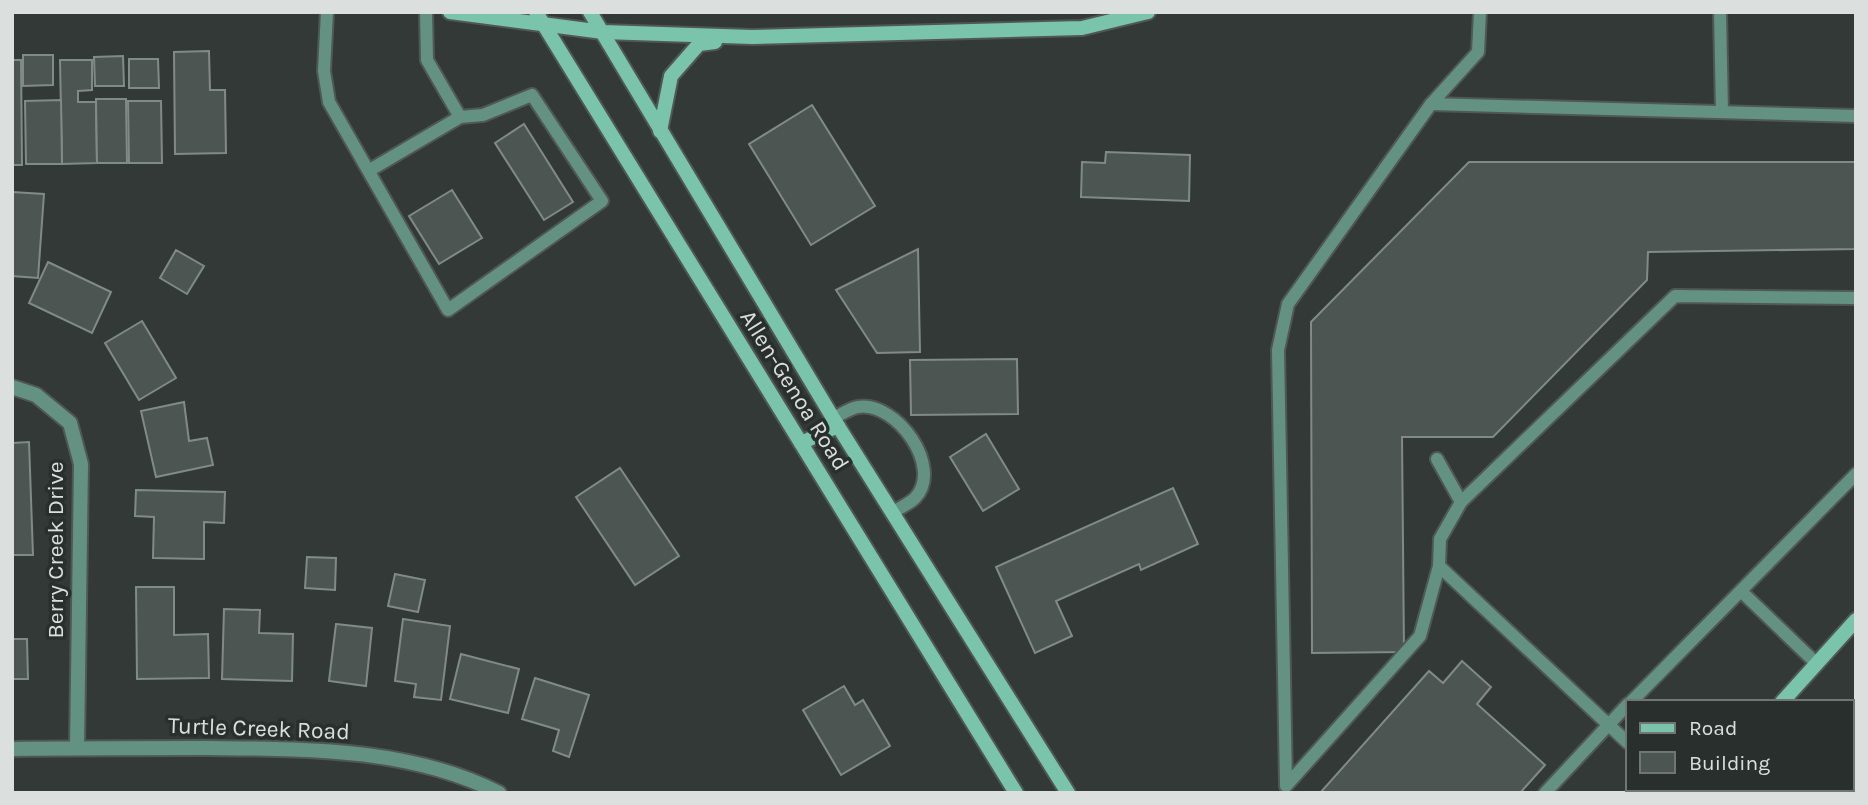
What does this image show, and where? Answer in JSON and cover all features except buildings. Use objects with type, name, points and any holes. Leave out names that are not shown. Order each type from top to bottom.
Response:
[{"type":"main road","points":[[450,12],[540,19],[603,32],[752,37],[1082,28],[1133,13],[1149,12]]},
{"type":"main road","name":"Allen-Genoa Road","points":[[590,12],[836,422],[1068,793]]},
{"type":"main road","name":"Allen-Genoa Road","points":[[540,19],[1016,793]]},
{"type":"main road","points":[[660,131],[671,76],[699,44],[752,37]]},
{"type":"main road","points":[[801,443],[836,422]]},
{"type":"main road","points":[[1784,700],[1856,620]]},
{"type":"street","name":"Berry Creek Drive","points":[[12,387],[36,396],[70,423],[81,464],[77,748]]},
{"type":"street","name":"Turtle Creek Road","points":[[12,749],[324,749],[385,758],[445,773],[499,793]]},
{"type":"lane","points":[[327,12],[324,71],[329,102],[370,170],[447,310],[602,201],[532,95],[483,115],[460,117],[370,170]]},
{"type":"lane","points":[[426,12],[427,60],[460,117]]},
{"type":"lane","points":[[1285,789],[1278,350],[1288,304],[1431,104],[1478,52],[1480,12]]},
{"type":"lane","points":[[1720,12],[1722,112]]},
{"type":"lane","points":[[1431,104],[1856,116]]},
{"type":"lane","points":[[1285,789],[1420,636],[1439,566],[1440,539],[1461,502],[1675,296],[1856,298]]},
{"type":"lane","points":[[836,422],[858,407],[873,409],[899,421],[916,442],[922,468],[921,487],[915,498],[892,513]]},
{"type":"lane","points":[[1437,459],[1461,502]]},
{"type":"lane","points":[[1633,700],[1856,474]]},
{"type":"lane","points":[[1439,566],[1626,741]]},
{"type":"lane","points":[[1741,592],[1816,664]]},
{"type":"lane","points":[[1545,793],[1626,707]]}]
